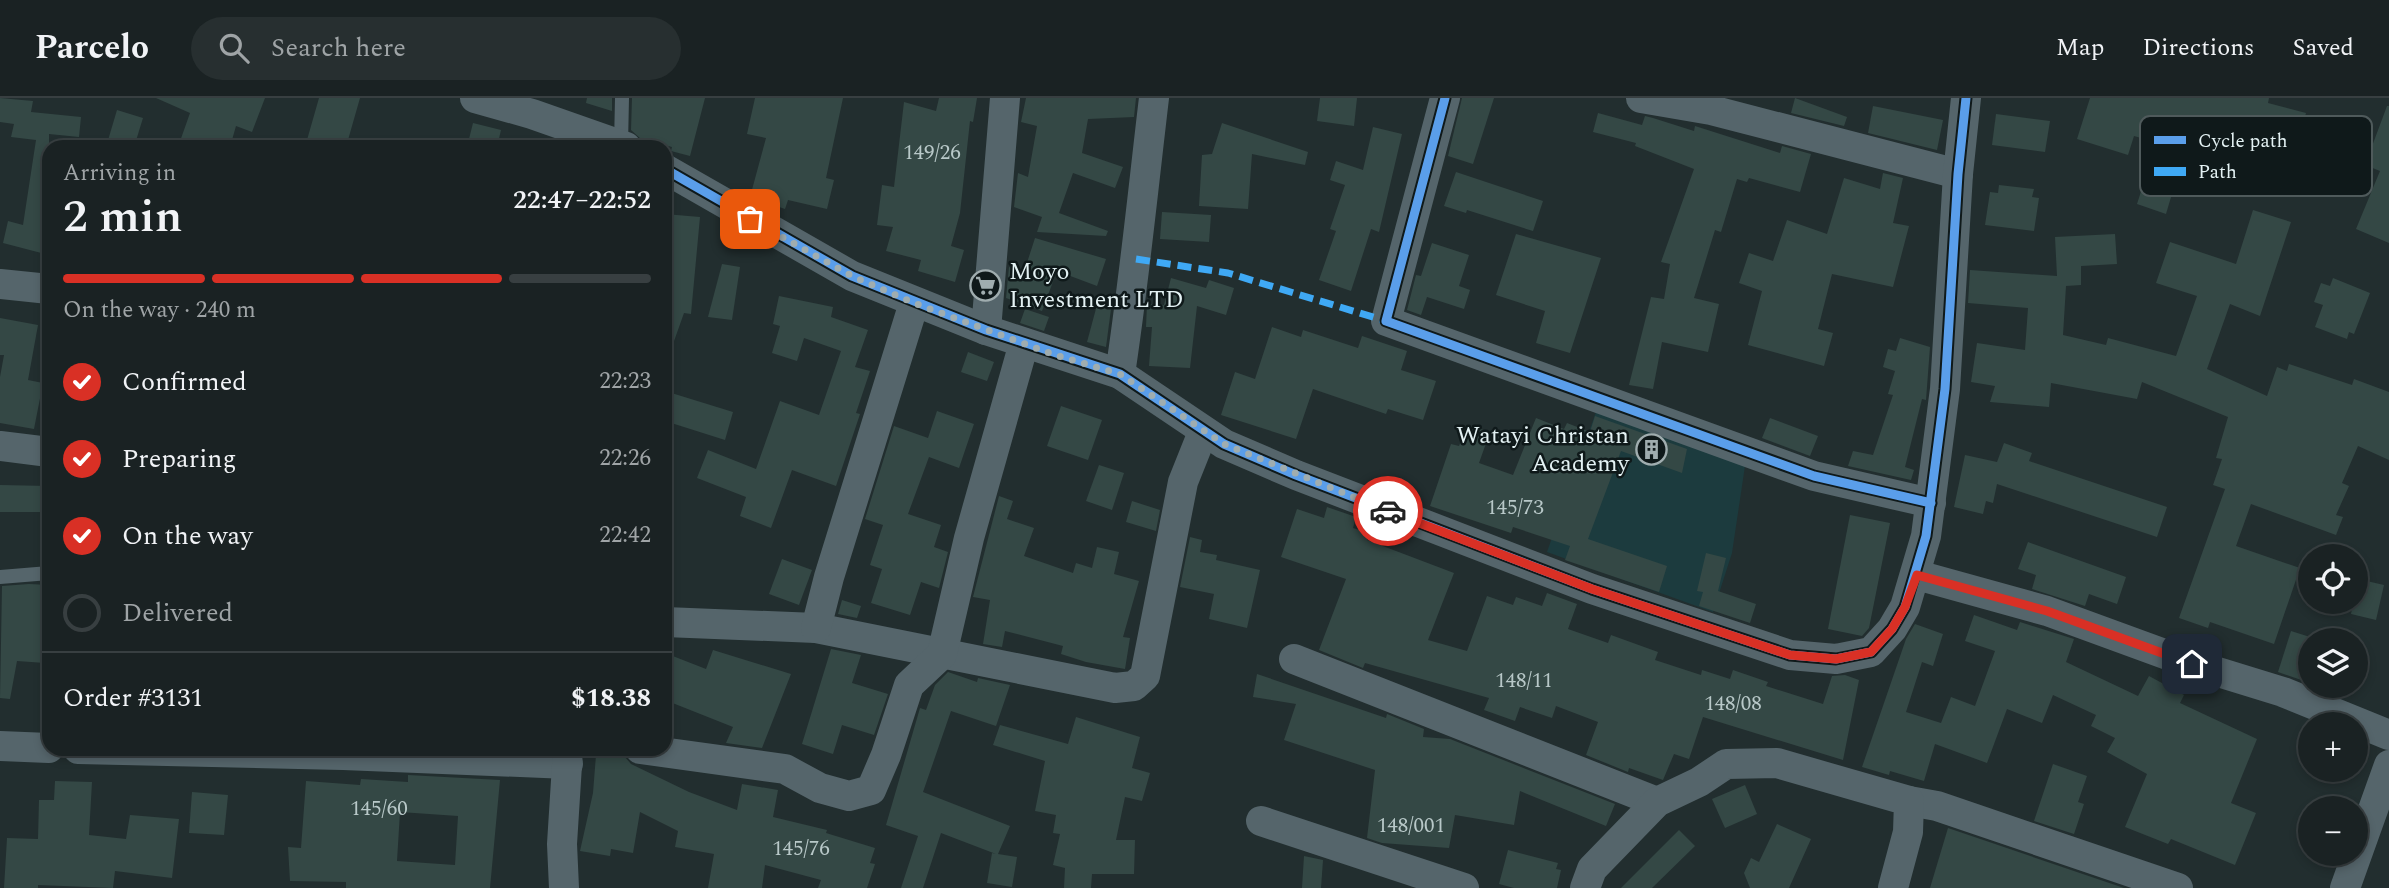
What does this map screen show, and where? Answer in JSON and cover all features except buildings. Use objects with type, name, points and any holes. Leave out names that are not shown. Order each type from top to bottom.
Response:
[{"type":"street","points":[[475,98],[532,114],[606,140]]},
{"type":"street","points":[[986,330],[1005,98]]},
{"type":"street","points":[[1120,374],[1154,98]]},
{"type":"street","points":[[1445,98],[1386,321],[1526,374],[1814,476],[1931,503]]},
{"type":"street","points":[[1641,98],[1711,110],[1958,174]]},
{"type":"street","points":[[672,173],[852,276],[986,330],[1120,374],[1203,432],[1296,475],[1553,574],[1790,655],[1836,659],[1871,652],[1892,629],[1905,607],[1917,575],[1931,503],[1945,389],[1958,174],[1966,98]]},
{"type":"street","points":[[0,284],[42,288]]},
{"type":"street","points":[[816,628],[828,577],[914,303]]},
{"type":"street","points":[[672,753],[785,769],[820,788],[849,796],[871,790],[886,755],[909,685],[942,654],[969,538],[1024,343]]},
{"type":"street","points":[[672,622],[816,628],[1115,688],[1134,686],[1145,676],[1183,482],[1203,432]]},
{"type":"street","points":[[0,446],[42,451]]},
{"type":"street","points":[[1917,575],[2047,611],[2192,664],[2283,692],[2389,735]]},
{"type":"street","points":[[1294,659],[1657,802]]},
{"type":"street","points":[[0,746],[42,748]]},
{"type":"street","points":[[517,756],[568,757],[562,844],[570,887]]},
{"type":"street","points":[[1585,888],[1592,869],[1657,802],[1699,782],[1726,764],[1756,761],[1777,763],[1909,801],[1937,806],[2178,888]]},
{"type":"street","points":[[2345,888],[2389,765]]},
{"type":"street","points":[[1893,888],[1908,832],[1909,801]]},
{"type":"street","points":[[1261,821],[1464,888]]},
{"type":"lane","points":[[622,98],[623,140]]},
{"type":"lane","points":[[0,577],[42,574]]},
{"type":"shaded area","points":[[1597,409],[1745,466],[1732,553],[1713,612],[1547,552]]},
{"type":"marked path","points":[[1136,259],[1228,273],[1386,321]]},
{"type":"cycle path","points":[[1445,98],[1386,321],[1814,476],[1931,503]]},
{"type":"cycle path","points":[[672,173],[852,276],[986,330],[1120,374],[1224,444],[1296,475],[1592,589],[1790,655],[1836,659],[1871,652],[1892,629],[1905,607],[1926,536],[1945,389],[1958,174],[1966,98]]},
{"type":"way so far","points":[[750,219],[852,276],[914,303],[1055,355],[1120,374],[1224,444],[1388,511]]},
{"type":"place","name":"Moyo Investment LTD","points":[[986,286]]},
{"type":"place","name":"Watayi Christan Academy","points":[[1652,450]]},
{"type":"route","points":[[1388,511],[1592,589],[1790,655],[1836,659],[1871,652],[1892,629],[1905,607],[1917,575],[2047,611],[2192,664]]}]
